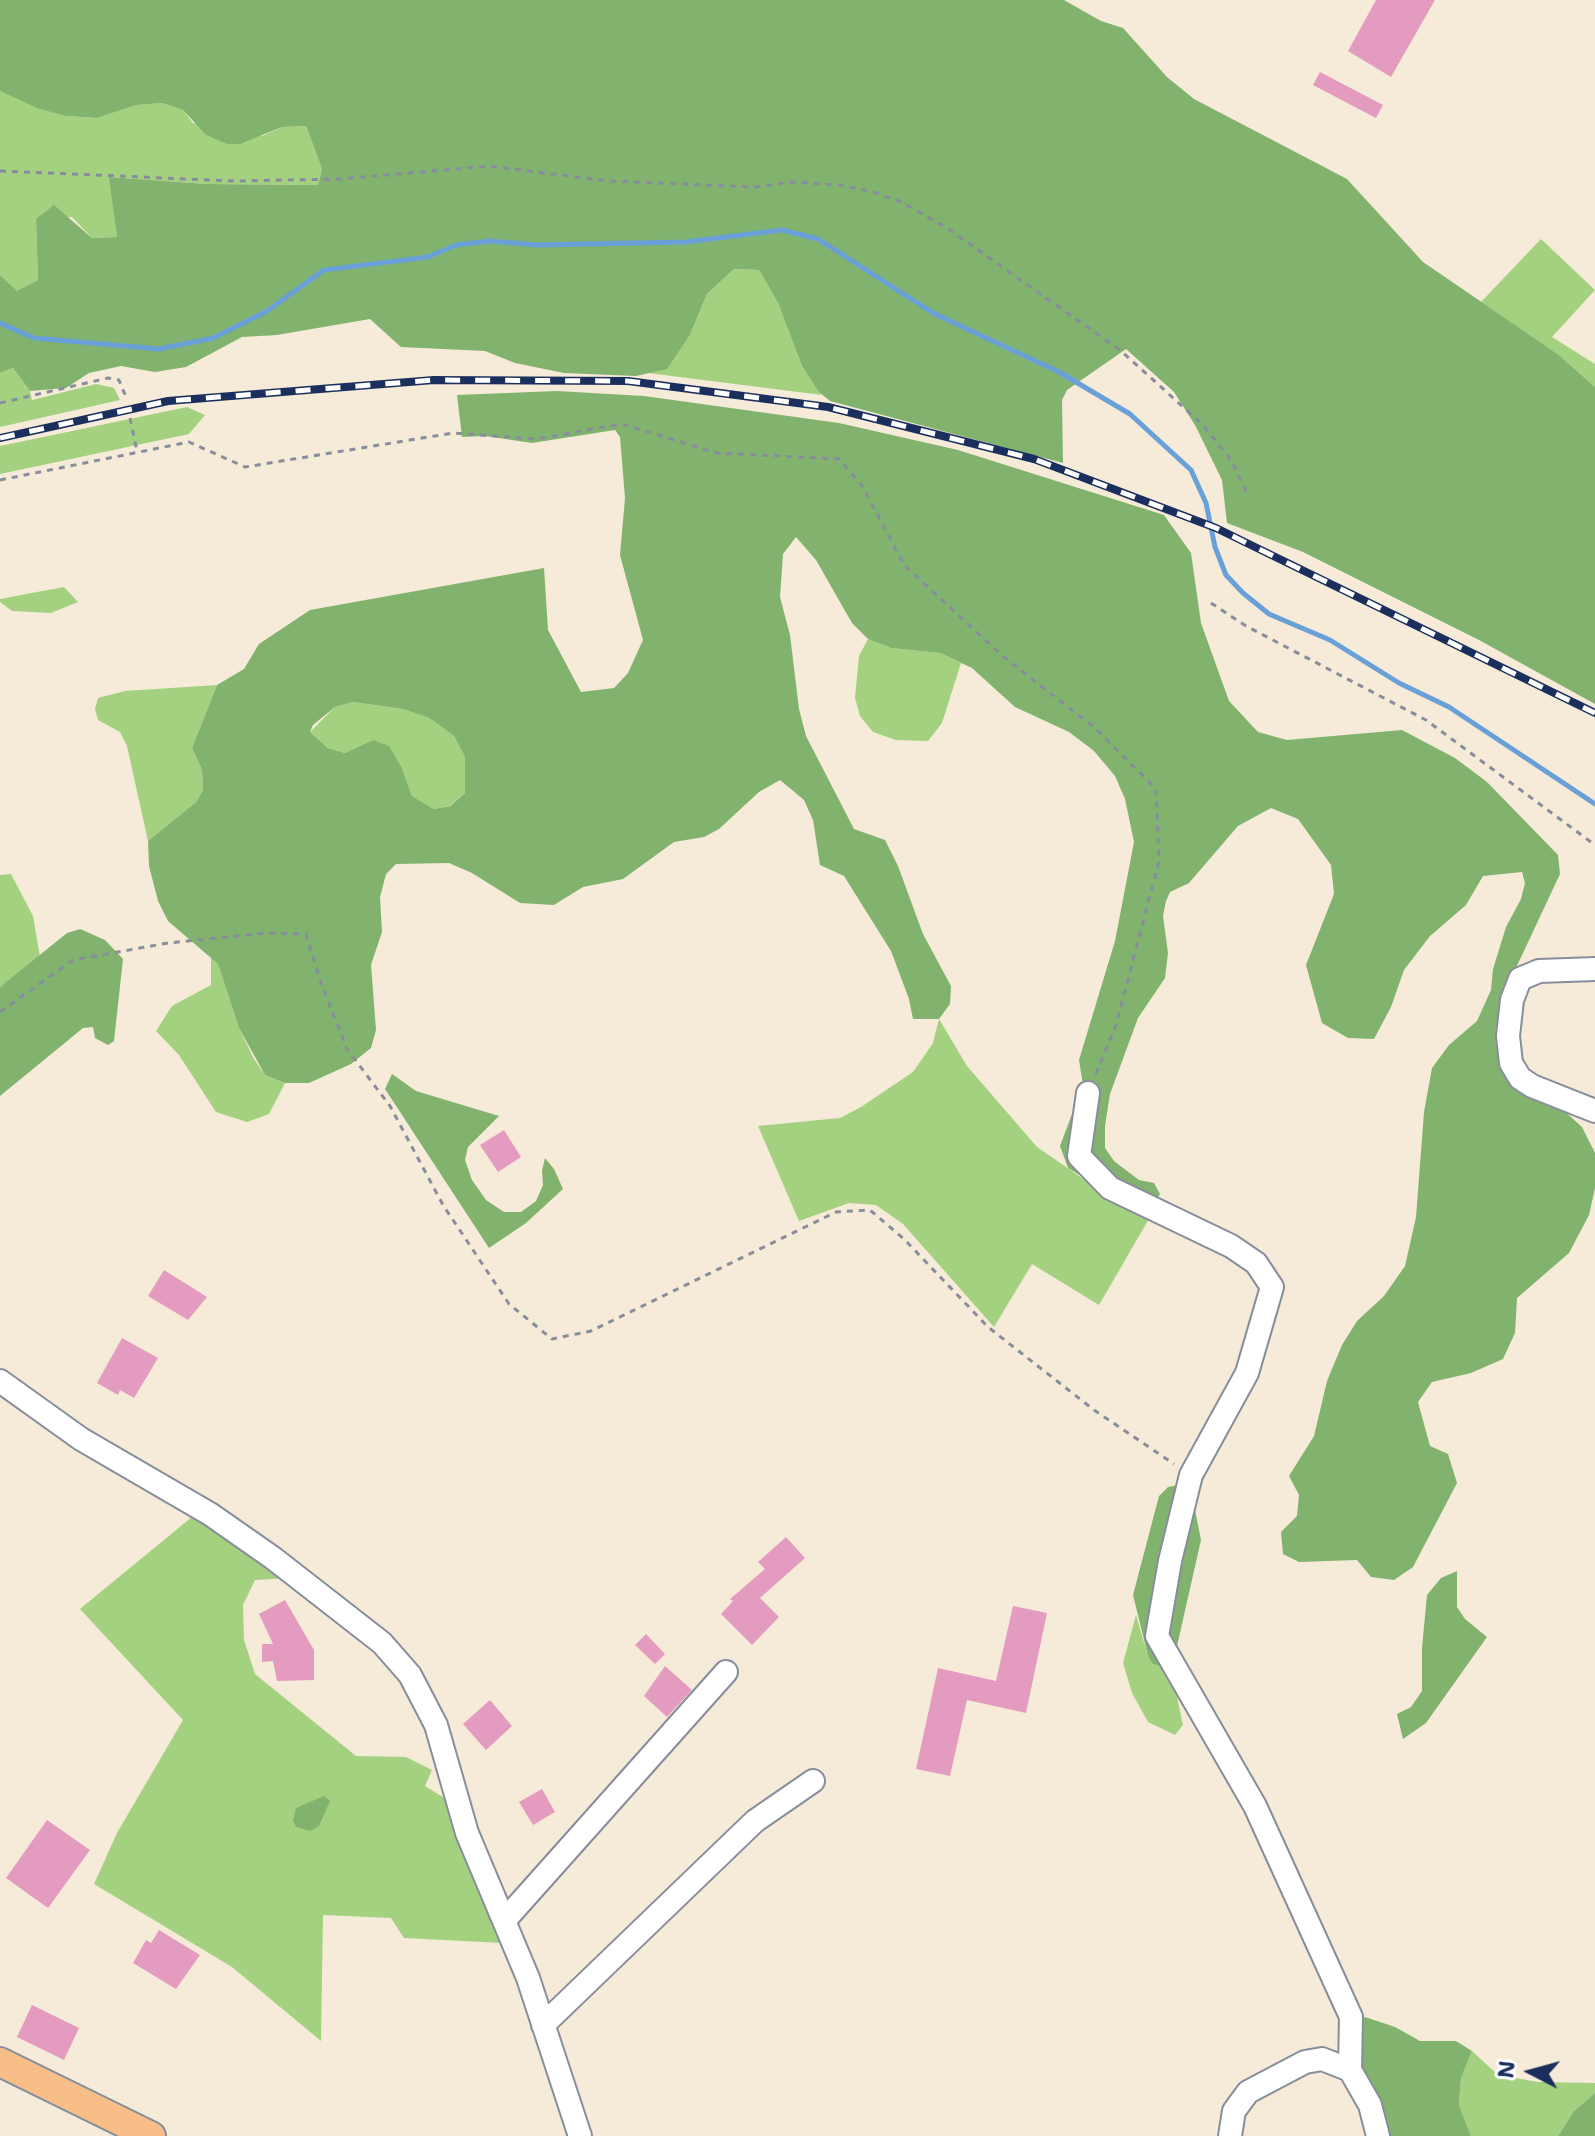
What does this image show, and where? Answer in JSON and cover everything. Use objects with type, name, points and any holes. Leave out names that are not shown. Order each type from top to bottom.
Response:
[{"type":"main road","points":[[0,2062],[151,2136]]},
{"type":"street","points":[[1595,969],[1539,971],[1520,979],[1512,1000],[1508,1036],[1511,1063],[1520,1078],[1532,1086],[1595,1111]]},
{"type":"street","points":[[1088,1093],[1079,1156],[1110,1188],[1231,1246],[1256,1263],[1272,1287],[1247,1373],[1191,1475],[1170,1561],[1157,1636],[1255,1806],[1351,2017],[1350,2070],[1370,2105],[1378,2136]]},
{"type":"street","points":[[0,1381],[81,1439],[210,1514],[382,1643],[410,1675],[436,1725],[467,1833],[543,2025],[580,2136]]},
{"type":"street","points":[[504,1921],[726,1672]]},
{"type":"street","points":[[543,2025],[755,1821],[813,1781]]},
{"type":"street","points":[[1230,2136],[1234,2111],[1248,2092],[1305,2062],[1322,2059],[1350,2070]]},
{"type":"path","points":[[0,171],[235,181],[367,178],[490,166],[608,181],[756,187],[792,182],[839,185],[874,192],[901,202],[947,228],[1120,350],[1202,424],[1231,460],[1248,495]]},
{"type":"path","points":[[0,403],[108,378],[119,380],[126,397]]},
{"type":"path","points":[[130,418],[137,451]]},
{"type":"path","points":[[0,480],[189,442],[245,467],[453,433],[536,439],[622,424],[717,453],[839,459],[863,487],[904,565],[1005,658],[1095,728],[1156,789],[1159,861],[1116,1025],[1088,1093]]},
{"type":"path","points":[[1211,603],[1246,626],[1426,720],[1595,845]]},
{"type":"path","points":[[0,1012],[73,960],[168,943],[267,933],[306,934],[347,1049],[390,1106],[443,1205],[509,1304],[552,1339],[591,1331],[836,1212],[870,1210],[904,1239],[988,1327],[1094,1410],[1191,1475]]},
{"type":"green space","points":[[0,0],[1064,0],[1101,21],[1123,28],[1167,77],[1194,99],[1347,179],[1423,262],[1559,355],[1595,387],[1595,704],[1479,640],[1303,552],[1227,523],[1222,480],[1195,425],[1174,392],[1126,349],[1067,390],[1062,400],[1063,463],[830,401],[819,392],[802,366],[778,303],[759,270],[734,269],[707,294],[690,335],[667,369],[636,376],[564,373],[515,363],[485,351],[401,347],[370,319],[277,335],[242,337],[186,367],[155,372],[121,366],[89,373],[66,388],[30,391],[13,368],[0,373],[0,275],[17,291],[38,280],[36,219],[54,205],[92,238],[117,237],[109,177],[207,184],[318,185],[322,169],[306,126],[282,127],[240,144],[227,144],[206,135],[183,110],[162,103],[137,105],[97,118],[66,116],[37,108],[0,91]]},
{"type":"green space","points":[[0,91],[66,116],[97,118],[137,105],[162,103],[183,110],[193,123],[262,136],[282,127],[306,126],[322,169],[318,185],[207,184],[110,177],[117,237],[92,238],[72,217],[36,219],[38,280],[17,292],[0,275]]},
{"type":"green space","points":[[1541,239],[1595,290],[1552,337],[1595,364],[1595,387],[1559,355],[1481,302]]},
{"type":"green space","points":[[734,269],[759,270],[778,303],[802,366],[822,395],[648,373],[667,368],[690,335],[707,294]]},
{"type":"green space","points":[[13,368],[30,391],[32,400],[96,384],[114,388],[120,400],[0,427],[0,373]]},
{"type":"green space","points":[[557,391],[644,396],[839,423],[958,450],[1164,515],[1191,553],[1201,623],[1229,701],[1258,732],[1287,740],[1402,730],[1455,758],[1487,782],[1558,855],[1560,874],[1515,970],[1506,1058],[1582,1127],[1595,1153],[1595,1188],[1589,1215],[1569,1253],[1517,1298],[1515,1333],[1503,1359],[1471,1373],[1432,1382],[1418,1402],[1430,1446],[1448,1454],[1457,1483],[1413,1567],[1394,1580],[1371,1577],[1357,1560],[1299,1562],[1283,1554],[1281,1532],[1297,1516],[1299,1495],[1289,1476],[1314,1436],[1327,1381],[1342,1345],[1357,1321],[1384,1296],[1405,1266],[1416,1217],[1424,1112],[1432,1068],[1449,1045],[1477,1021],[1491,990],[1493,969],[1506,927],[1521,899],[1525,883],[1522,872],[1483,876],[1466,905],[1430,936],[1404,970],[1391,1007],[1374,1039],[1348,1038],[1322,1023],[1306,965],[1334,894],[1331,865],[1298,819],[1271,808],[1238,826],[1189,883],[1170,892],[1166,901],[1163,916],[1168,953],[1165,978],[1138,1018],[1110,1094],[1105,1126],[1105,1148],[1114,1161],[1139,1180],[1154,1183],[1160,1194],[1156,1201],[1126,1203],[1068,1168],[1060,1146],[1083,1085],[1079,1060],[1115,941],[1134,842],[1125,799],[1115,776],[1094,751],[1069,732],[1015,707],[972,668],[940,653],[891,648],[868,639],[852,623],[816,560],[796,537],[783,554],[780,597],[790,635],[799,709],[806,736],[854,829],[885,840],[898,866],[923,934],[951,986],[950,1004],[939,1019],[913,1019],[891,951],[844,876],[820,865],[813,820],[804,800],[780,780],[759,792],[719,829],[704,837],[674,842],[623,879],[583,887],[554,905],[520,903],[472,873],[449,863],[396,864],[386,874],[380,897],[382,932],[371,965],[376,1030],[371,1048],[351,1064],[309,1083],[285,1083],[265,1075],[239,1028],[218,964],[168,921],[158,901],[149,866],[148,841],[196,802],[203,790],[202,770],[192,748],[217,685],[244,669],[259,644],[310,610],[544,568],[548,630],[581,692],[614,688],[628,673],[643,640],[620,555],[625,498],[620,437],[615,430],[532,443],[485,436],[462,437],[457,395]],"holes":[[[353,702],[403,709],[429,718],[454,736],[465,757],[465,793],[450,806],[434,809],[412,796],[402,768],[389,746],[373,740],[345,753],[328,748],[310,732],[313,725],[335,707]]]},
{"type":"green space","points":[[187,407],[205,415],[189,434],[0,474],[0,446]]},
{"type":"green space","points":[[64,587],[78,602],[51,613],[12,611],[0,602],[0,599]]},
{"type":"green space","points":[[868,639],[891,648],[940,653],[961,663],[942,723],[928,741],[896,740],[873,732],[860,716],[855,698],[859,656]]},
{"type":"green space","points":[[217,685],[192,748],[202,770],[203,790],[196,802],[148,841],[127,746],[120,732],[98,720],[95,709],[98,698],[125,691]]},
{"type":"green space","points":[[353,702],[403,709],[429,718],[454,736],[465,757],[465,793],[449,806],[434,809],[412,796],[402,768],[373,740],[345,753],[328,748],[310,732],[335,707]]},
{"type":"green space","points":[[11,874],[33,916],[40,957],[0,987],[0,875]]},
{"type":"green space","points":[[80,929],[105,940],[123,959],[114,1041],[108,1045],[95,1038],[93,1027],[83,1028],[0,1096],[0,987],[67,933]]},
{"type":"green space","points":[[211,957],[218,964],[239,1028],[254,1059],[265,1075],[285,1083],[269,1114],[247,1122],[216,1112],[179,1055],[156,1031],[172,1006],[211,985]]},
{"type":"green space","points":[[939,1019],[967,1066],[1037,1147],[1085,1180],[1153,1212],[1099,1305],[1032,1264],[994,1327],[903,1224],[876,1205],[849,1203],[799,1221],[758,1126],[840,1118],[861,1107],[913,1072],[933,1043]]},
{"type":"green space","points":[[392,1074],[416,1091],[499,1116],[468,1147],[465,1160],[472,1180],[486,1200],[504,1212],[521,1212],[536,1201],[543,1185],[545,1158],[563,1189],[526,1223],[489,1248],[385,1089]]},
{"type":"green space","points":[[1183,1484],[1191,1490],[1201,1540],[1175,1655],[1166,1667],[1153,1664],[1148,1656],[1133,1595],[1159,1496],[1168,1487]]},
{"type":"green space","points":[[198,1512],[290,1578],[255,1580],[243,1605],[244,1640],[255,1674],[356,1756],[406,1757],[432,1770],[425,1786],[446,1799],[503,1943],[404,1938],[391,1918],[323,1915],[321,2041],[232,1967],[94,1884],[117,1833],[183,1720],[80,1609]]},
{"type":"green space","points":[[1457,1571],[1457,1607],[1465,1619],[1487,1637],[1426,1723],[1403,1739],[1397,1714],[1411,1707],[1422,1691],[1427,1595],[1441,1578]]},
{"type":"green space","points":[[1136,1615],[1148,1656],[1166,1667],[1175,1688],[1183,1725],[1175,1735],[1148,1722],[1132,1693],[1123,1663]]},
{"type":"green space","points":[[324,1796],[330,1801],[319,1826],[310,1831],[296,1827],[293,1820],[296,1808]]},
{"type":"green space","points":[[1365,2017],[1395,2027],[1420,2041],[1456,2041],[1472,2051],[1461,2078],[1459,2105],[1471,2136],[1383,2136],[1359,2069],[1357,2026]]},
{"type":"green space","points":[[1472,2051],[1498,2075],[1538,2082],[1595,2083],[1595,2093],[1574,2111],[1558,2136],[1471,2136],[1459,2105],[1461,2078]]},
{"type":"green space","points":[[1595,2093],[1595,2136],[1558,2136],[1574,2111]]},
{"type":"building","points":[[1376,0],[1435,0],[1391,77],[1348,51]]},
{"type":"building","points":[[1320,72],[1383,105],[1376,118],[1313,85]]},
{"type":"building","points":[[504,1130],[521,1157],[498,1172],[480,1145]]},
{"type":"building","points":[[164,1270],[207,1297],[188,1320],[148,1296]]},
{"type":"building","points":[[122,1338],[158,1358],[134,1398],[120,1390],[118,1395],[97,1383]]},
{"type":"building","points":[[786,1537],[805,1558],[760,1598],[779,1617],[752,1645],[721,1614],[733,1601],[730,1599],[765,1569],[758,1562]]},
{"type":"building","points":[[285,1600],[314,1650],[314,1680],[277,1681],[273,1661],[262,1662],[262,1644],[273,1644],[259,1614]]},
{"type":"building","points":[[1013,1606],[1047,1613],[1026,1713],[967,1700],[950,1776],[916,1769],[938,1668],[996,1681]]},
{"type":"building","points":[[646,1634],[665,1654],[655,1664],[635,1645]]},
{"type":"building","points":[[665,1666],[692,1690],[667,1717],[644,1696]]},
{"type":"building","points":[[490,1700],[512,1726],[486,1750],[463,1724]]},
{"type":"building","points":[[542,1789],[555,1812],[533,1825],[519,1802]]},
{"type":"building","points":[[47,1820],[90,1850],[48,1908],[6,1878]]},
{"type":"building","points":[[159,1930],[200,1955],[176,1989],[133,1963],[146,1940],[151,1943]]},
{"type":"building","points":[[32,2005],[79,2028],[64,2060],[17,2037]]},
{"type":"waterway","points":[[0,323],[34,338],[159,349],[213,338],[267,311],[324,270],[428,257],[456,245],[489,241],[537,245],[685,242],[782,230],[818,239],[933,313],[1059,372],[1130,414],[1191,470],[1206,503],[1215,547],[1226,575],[1243,593],[1269,614],[1330,640],[1399,683],[1449,707],[1595,804]]},
{"type":"railway","points":[[0,438],[168,401],[434,380],[628,381],[828,407],[1034,459],[1216,528],[1595,713]]}]
